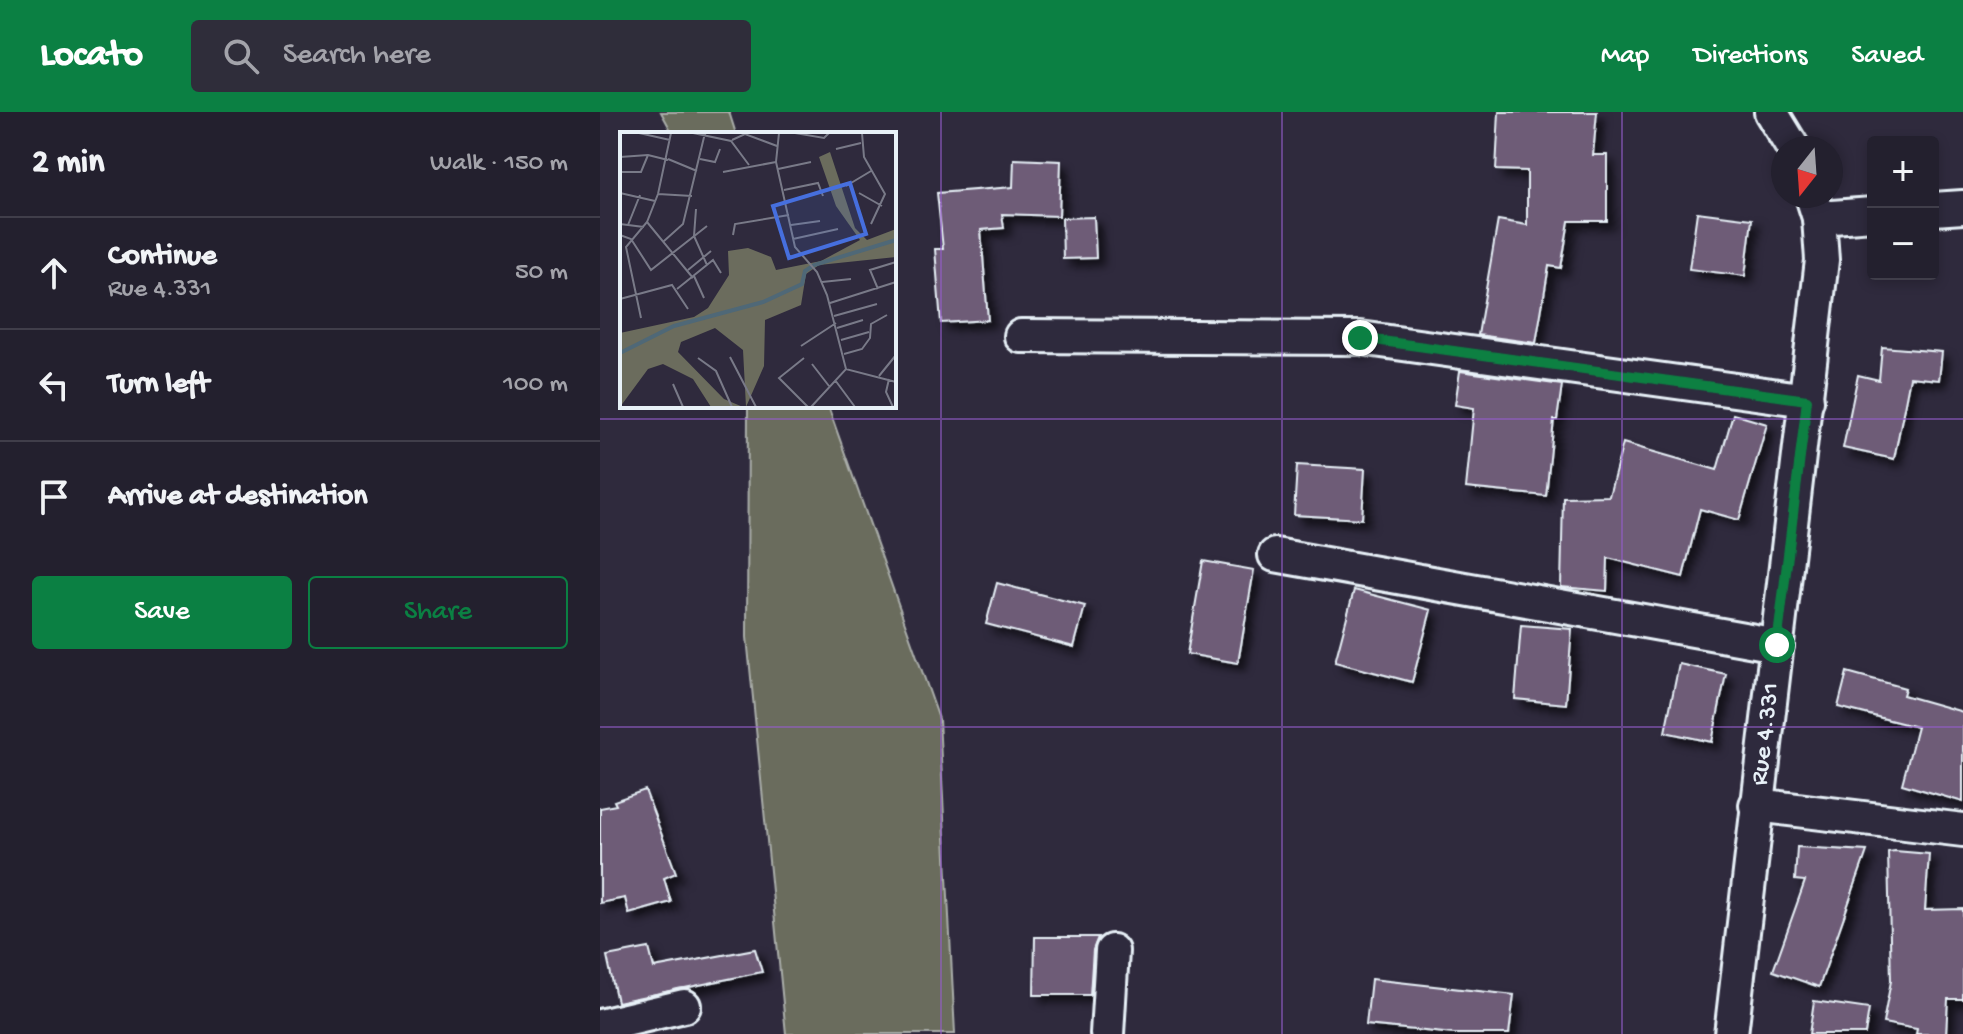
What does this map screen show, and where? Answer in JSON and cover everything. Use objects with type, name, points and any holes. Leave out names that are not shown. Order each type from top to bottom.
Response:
[{"type":"street","points":[[1771,112],[1786,136]]},
{"type":"street","points":[[1939,209],[1963,207]]},
{"type":"street","name":"Rue 4.331","points":[[1731,1034],[1822,260],[1815,208]]},
{"type":"street","points":[[1823,208],[1867,213]]},
{"type":"street","points":[[1021,336],[1360,338],[1807,400]]},
{"type":"street","points":[[1275,555],[1777,645]]},
{"type":"street","points":[[1756,805],[1963,830]]},
{"type":"street","points":[[1107,1034],[1112,951]]},
{"type":"street","points":[[600,1026],[684,1006]]},
{"type":"green space","points":[[661,112],[729,112],[735,132],[672,132]]},
{"type":"green space","points":[[748,408],[829,408],[939,719],[955,1034],[786,1034],[747,637]]},
{"type":"building","points":[[1499,112],[1597,112],[1593,155],[1607,155],[1607,221],[1569,221],[1561,268],[1549,266],[1536,343],[1478,335],[1498,220],[1527,225],[1527,171],[1496,170]]},
{"type":"building","points":[[1014,159],[1061,161],[1059,216],[1002,214],[1004,228],[981,230],[988,320],[941,323],[935,249],[943,249],[937,193],[1013,187]]},
{"type":"building","points":[[1697,212],[1752,219],[1745,276],[1689,269]]},
{"type":"building","points":[[1094,217],[1096,258],[1063,259],[1062,218]]},
{"type":"building","points":[[1882,347],[1942,352],[1939,380],[1910,377],[1894,459],[1843,448],[1858,375],[1879,380]]},
{"type":"building","points":[[1460,371],[1562,385],[1557,420],[1554,420],[1546,496],[1466,488],[1474,408],[1455,405]]},
{"type":"building","points":[[1733,414],[1767,424],[1739,520],[1700,509],[1683,577],[1608,558],[1607,591],[1561,587],[1563,497],[1609,496],[1623,443],[1717,470]]},
{"type":"building","points":[[1297,465],[1365,469],[1362,519],[1294,515]]},
{"type":"building","points":[[1203,561],[1254,570],[1238,663],[1187,654]]},
{"type":"building","points":[[997,583],[1085,606],[1074,647],[986,624]]},
{"type":"building","points":[[1354,590],[1431,610],[1412,682],[1335,662]]},
{"type":"building","points":[[1521,625],[1572,629],[1566,704],[1515,699]]},
{"type":"building","points":[[1679,664],[1726,674],[1712,742],[1665,732]]},
{"type":"building","points":[[1847,672],[1905,688],[1903,695],[1963,712],[1963,802],[1902,784],[1917,727],[1838,707]]},
{"type":"building","points":[[645,790],[676,873],[664,878],[671,902],[629,914],[625,898],[600,903],[600,808],[616,805],[614,801]]},
{"type":"building","points":[[1797,847],[1867,851],[1819,987],[1773,971],[1805,881],[1795,880]]},
{"type":"building","points":[[1888,852],[1929,854],[1925,910],[1963,909],[1963,999],[1948,999],[1946,1034],[1916,1034],[1917,1029],[1883,1023],[1891,981]]},
{"type":"building","points":[[1035,937],[1098,937],[1093,950],[1090,995],[1034,995]]},
{"type":"building","points":[[649,948],[654,968],[755,949],[762,972],[617,1002],[607,956]]},
{"type":"building","points":[[1371,979],[1514,995],[1509,1034],[1454,1034],[1366,1025]]},
{"type":"building","points":[[1814,1001],[1869,1009],[1865,1034],[1809,1034]]},
{"type":"route","points":[[1360,338],[1807,400],[1777,645]]}]
